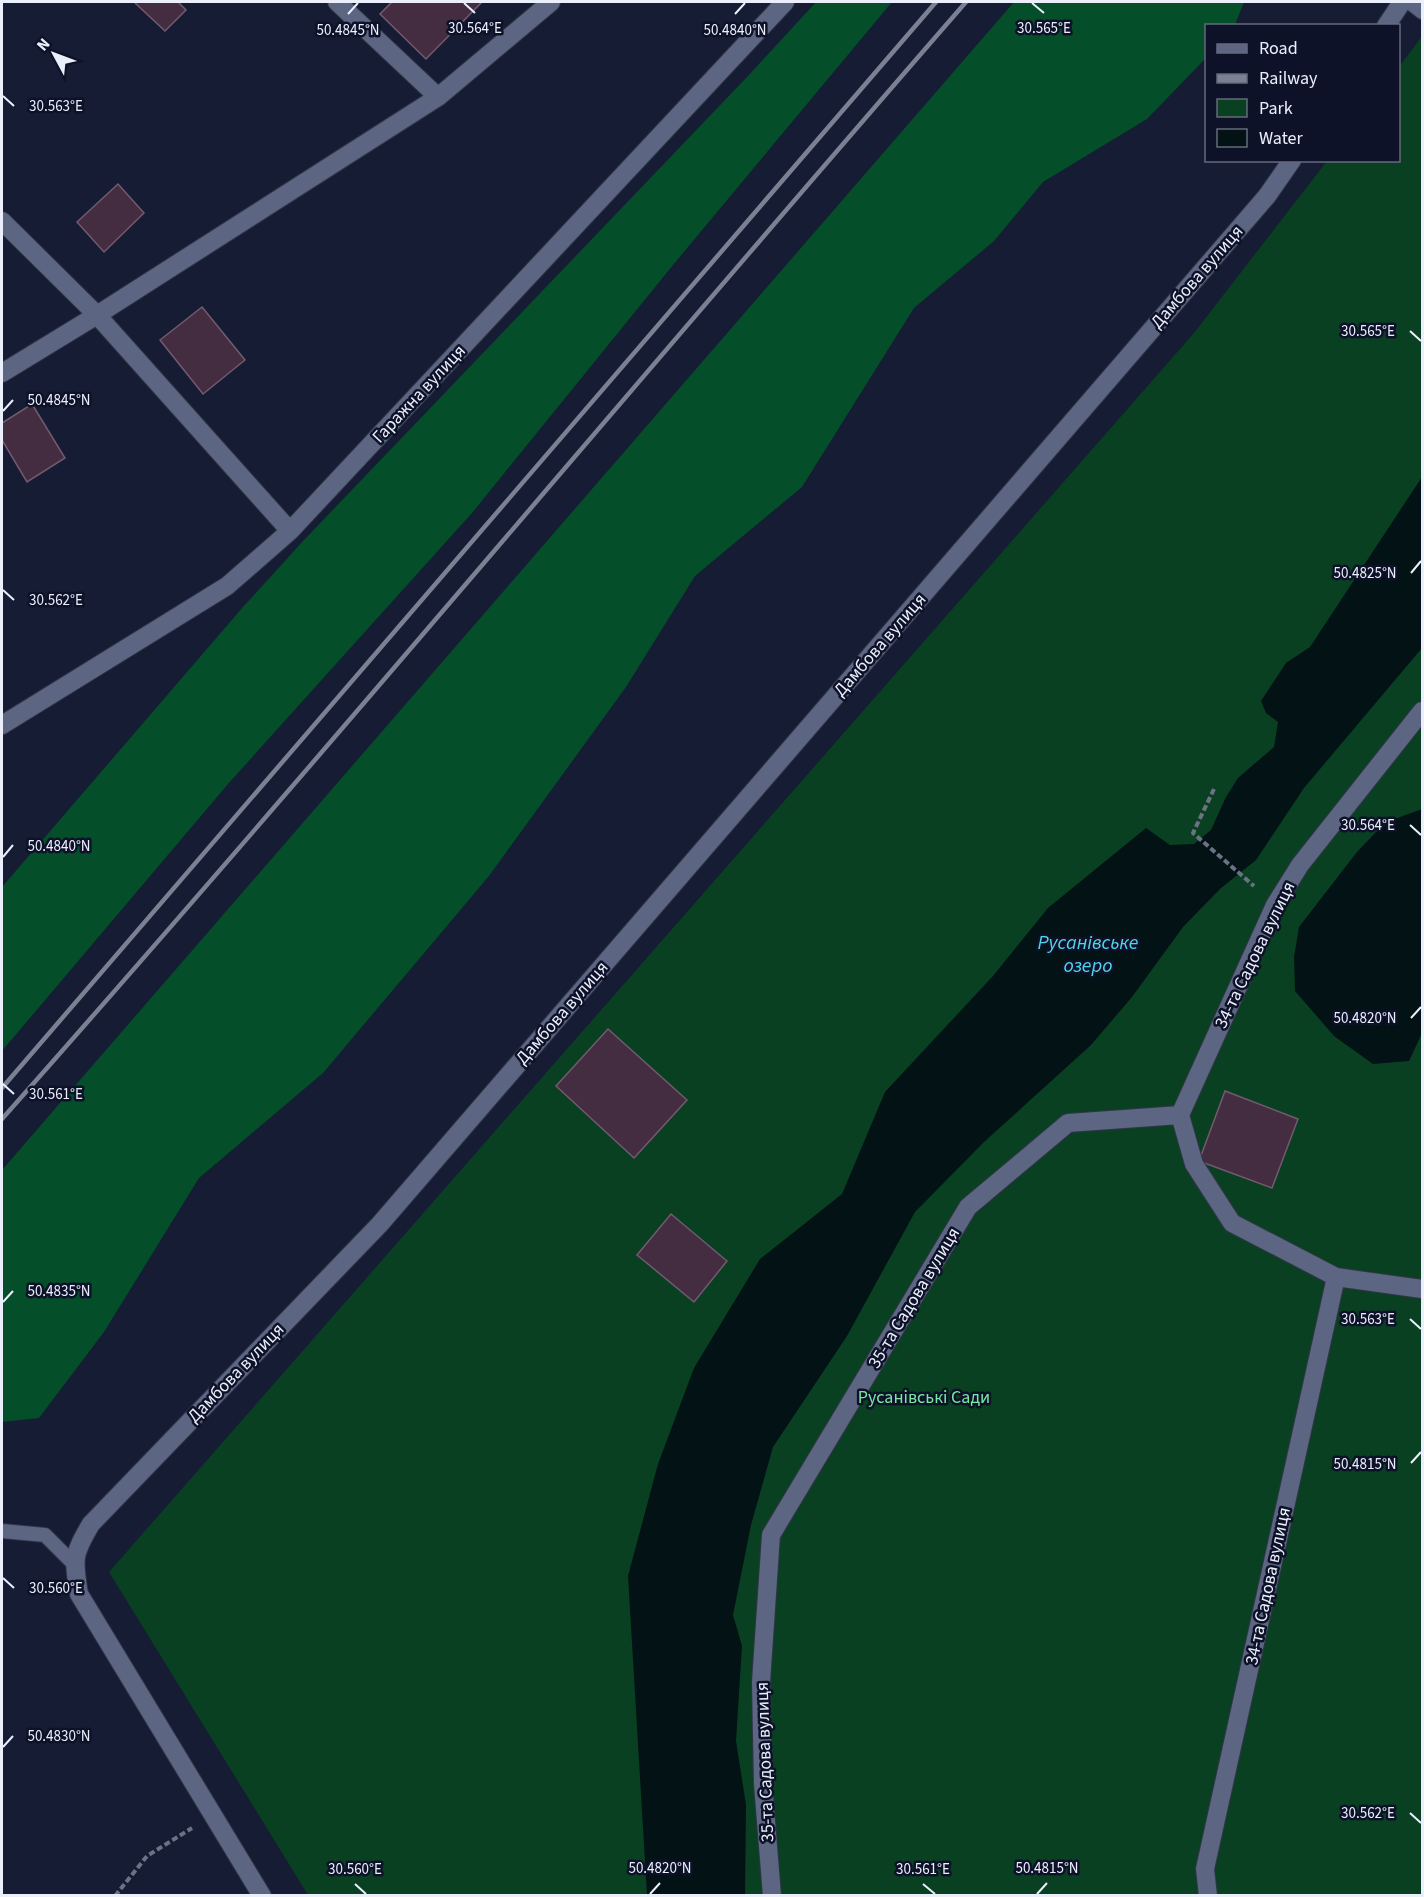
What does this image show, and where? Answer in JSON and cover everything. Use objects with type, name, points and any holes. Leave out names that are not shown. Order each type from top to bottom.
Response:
[{"type":"street","points":[[337,2],[438,97]]},
{"type":"street","points":[[2,373],[97,315],[438,97],[551,2]]},
{"type":"street","name":"Гаражна вулиця","points":[[2,726],[227,586],[290,531],[785,2]]},
{"type":"street","points":[[1387,24],[1402,2]]},
{"type":"street","name":"Дамбова вулиця","points":[[262,1896],[79,1594],[74,1564],[80,1543],[92,1524],[380,1224],[1259,206],[1291,162]]},
{"type":"street","points":[[2,221],[97,315],[290,531]]},
{"type":"street","name":"34-та Садова вулиця","points":[[1180,1115],[1275,905],[1300,865],[1422,711]]},
{"type":"street","points":[[1180,1115],[1194,1164],[1232,1223],[1336,1277],[1422,1289]]},
{"type":"street","name":"35-та Садова вулиця","points":[[772,1896],[763,1784],[761,1682],[771,1535],[968,1208],[1068,1123],[1180,1115]]},
{"type":"street","name":"34-та Садова вулиця","points":[[1208,1896],[1205,1869],[1336,1277]]},
{"type":"lane","points":[[1409,2],[1422,12]]},
{"type":"lane","points":[[2,1531],[45,1535],[74,1564]]},
{"type":"path","points":[[1214,789],[1193,833],[1247,879]]},
{"type":"path","points":[[115,1896],[147,1856],[213,1815]]},
{"type":"green space","points":[[816,2],[892,2],[673,265],[472,513],[228,784],[2,1051],[2,887],[243,607],[303,541]]},
{"type":"green space","points":[[1014,2],[1244,2],[1235,24],[1205,24],[1205,59],[1147,119],[1043,182],[994,241],[914,308],[802,487],[695,576],[626,687],[489,876],[323,1073],[199,1178],[104,1332],[39,1418],[2,1422],[2,1170]]},
{"type":"green space","name":"Русанівські Сади","points":[[1422,36],[1422,1895],[308,1895],[109,1572],[1194,333],[1326,162],[1400,162],[1400,66]]},
{"type":"water","name":"Русанівське озеро","points":[[1422,477],[1422,648],[1304,788],[1256,860],[1220,889],[1183,927],[1132,997],[1091,1045],[984,1142],[915,1212],[847,1336],[773,1447],[751,1525],[733,1615],[742,1646],[736,1741],[746,1805],[745,1895],[647,1895],[628,1576],[658,1464],[694,1368],[760,1259],[842,1194],[885,1092],[993,976],[1048,908],[1146,828],[1170,845],[1194,844],[1211,830],[1226,797],[1238,778],[1274,747],[1278,722],[1266,713],[1261,701],[1286,663],[1310,647]]},
{"type":"water","points":[[1422,809],[1422,1033],[1409,1061],[1373,1064],[1334,1036],[1295,991],[1294,957],[1299,927],[1357,852],[1376,832],[1392,820]]},
{"type":"building","points":[[134,2],[178,2],[186,10],[165,31]]},
{"type":"building","points":[[392,2],[482,2],[426,59],[380,14]]},
{"type":"building","points":[[118,184],[144,213],[104,252],[77,222]]},
{"type":"building","points":[[202,307],[245,360],[203,394],[160,340]]},
{"type":"building","points":[[32,404],[65,458],[27,482],[2,440],[2,423]]},
{"type":"building","points":[[608,1029],[687,1100],[634,1158],[556,1086]]},
{"type":"building","points":[[1225,1091],[1298,1119],[1272,1188],[1199,1161]]},
{"type":"building","points":[[671,1214],[727,1261],[694,1302],[637,1255]]},
{"type":"railway","points":[[2,1088],[936,2]]},
{"type":"railway","points":[[2,1119],[245,841],[966,2]]}]
